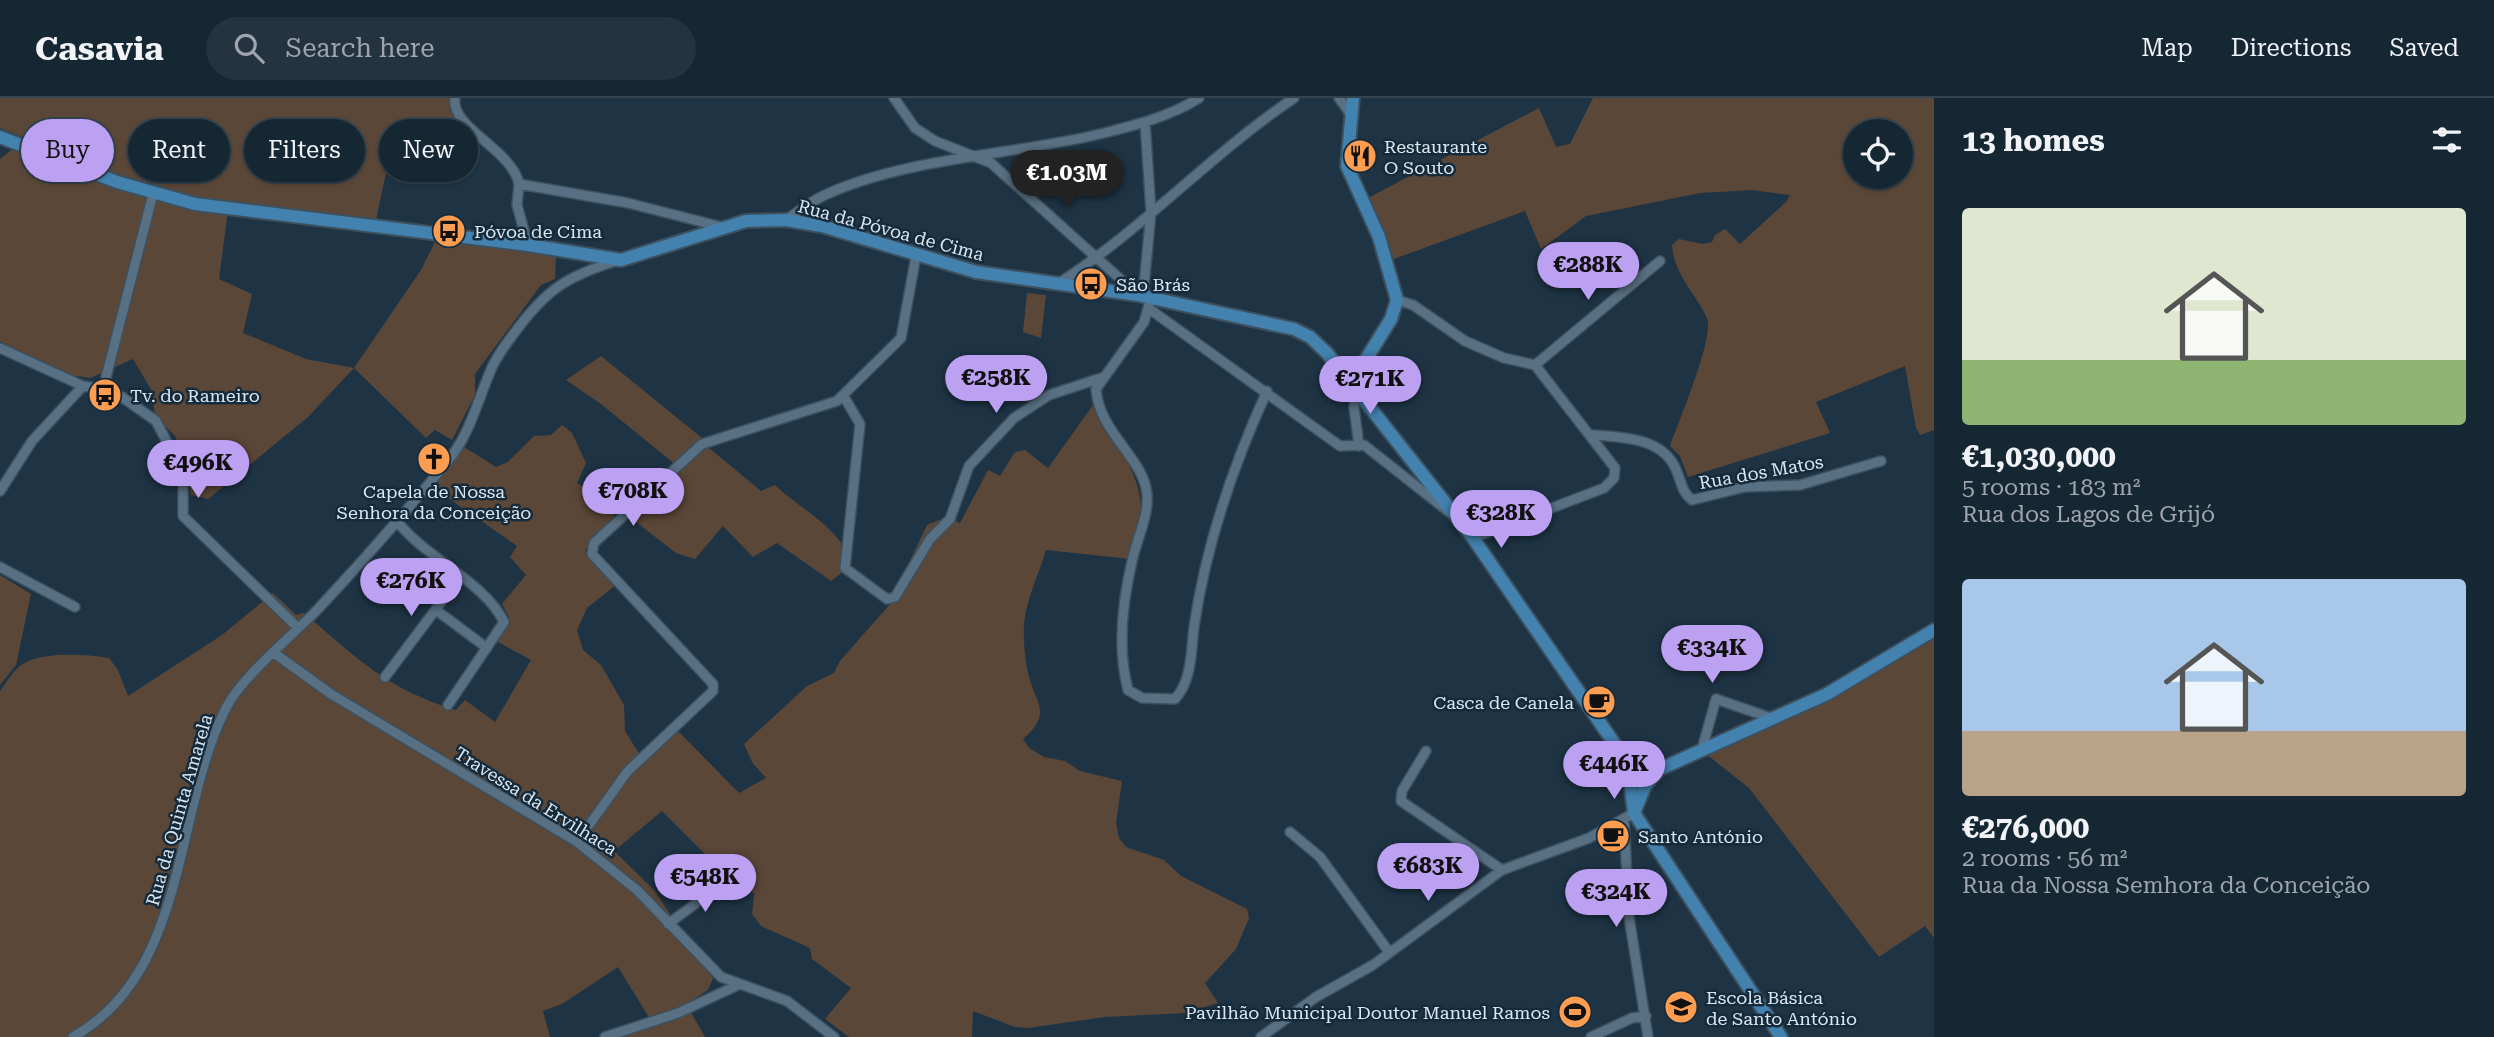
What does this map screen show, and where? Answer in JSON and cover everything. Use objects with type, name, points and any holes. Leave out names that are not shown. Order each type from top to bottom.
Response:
[{"type":"main road","points":[[1353,98],[1349,113],[1348,172],[1379,237],[1397,300],[1391,318],[1354,385]]},
{"type":"main road","name":"Rua da Póvoa de Cima","points":[[0,137],[153,194],[269,215],[528,245],[621,260],[746,221],[786,220],[822,226],[976,272],[1059,284],[1294,329],[1321,347],[1354,385],[1473,538],[1614,743]]},
{"type":"main road","points":[[1614,743],[1629,780],[1635,787],[1646,784],[1660,769],[1826,694],[1934,629]]},
{"type":"main road","points":[[1614,743],[1649,775],[1629,816]]},
{"type":"main road","points":[[1660,769],[1641,768],[1630,772],[1629,816],[1781,1037]]},
{"type":"street","points":[[455,98],[454,106],[463,122],[511,163],[519,184],[517,205],[528,245]]},
{"type":"street","points":[[894,98],[915,128],[991,163],[1145,300],[1340,446],[1364,445],[1421,493],[1454,514]]},
{"type":"street","points":[[786,220],[825,194],[859,182],[974,157],[1057,145],[1145,122],[1199,98]]},
{"type":"street","points":[[1059,284],[1098,258],[1199,170],[1294,98]]},
{"type":"street","points":[[1339,98],[1349,113]]},
{"type":"street","points":[[1145,122],[1151,212],[1144,323],[1096,389],[1097,405],[1113,436],[1138,469],[1147,492],[1129,575],[1122,668],[1128,690],[1142,698],[1175,699],[1182,691],[1188,673],[1203,567],[1244,441],[1267,391]]},
{"type":"street","points":[[519,184],[628,203],[725,228]]},
{"type":"street","points":[[103,389],[153,194]]},
{"type":"street","points":[[577,842],[627,772],[713,691],[713,684],[592,554],[594,543],[702,444],[837,401],[901,338],[916,256]]},
{"type":"street","name":"Rua da Quinta Amarela","points":[[74,1037],[129,989],[162,923],[192,807],[226,707],[449,460],[464,437],[491,368],[535,305],[553,288],[583,272],[621,260]]},
{"type":"street","points":[[1535,365],[1660,261]]},
{"type":"street","points":[[1397,300],[1413,305],[1465,341],[1504,358],[1535,365],[1615,468],[1614,478],[1604,488],[1473,538]]},
{"type":"street","points":[[0,348],[24,362],[83,386],[103,389],[122,397],[156,421],[183,472],[183,516],[298,628]]},
{"type":"street","points":[[843,395],[860,424],[845,568],[887,598],[895,597],[930,539],[950,519],[969,466],[1013,418],[1049,395],[1104,377]]},
{"type":"street","points":[[1354,385],[1359,446]]},
{"type":"street","points":[[0,491],[33,441],[83,386]]},
{"type":"street","name":"Rua dos Matos","points":[[1592,435],[1628,438],[1657,447],[1671,459],[1684,494],[1692,500],[1745,487],[1800,485],[1881,461]]},
{"type":"street","points":[[396,520],[413,541],[495,603],[504,622],[448,705]]},
{"type":"street","points":[[0,567],[75,607]]},
{"type":"street","points":[[385,677],[460,577]]},
{"type":"street","points":[[436,610],[486,648]]},
{"type":"street","name":"Travessa da Ervilhaca","points":[[274,653],[331,694],[577,842],[608,864],[721,977],[787,1001],[834,1037]]},
{"type":"street","points":[[1702,749],[1716,699],[1770,718]]},
{"type":"street","points":[[1426,751],[1402,791],[1401,801],[1502,870]]},
{"type":"street","points":[[1261,1037],[1316,997],[1389,952],[1502,870],[1589,838],[1629,816],[1629,917],[1648,1037]]},
{"type":"street","points":[[1290,832],[1320,857],[1389,952]]},
{"type":"street","points":[[668,924],[695,904],[718,878]]},
{"type":"street","points":[[605,1037],[678,1013],[737,985]]},
{"type":"street","points":[[1591,1037],[1632,1018],[1646,1016]]},
{"type":"shaded area","points":[[0,98],[453,98],[457,119],[379,119],[379,182],[384,182],[376,220],[229,203],[219,279],[252,294],[243,333],[306,359],[354,368],[308,417],[208,499],[191,495],[184,460],[175,436],[155,416],[152,391],[133,359],[90,378],[58,373],[0,341],[0,159],[21,142],[21,182],[114,182],[114,119],[21,119],[21,136],[0,128]]},
{"type":"shaded area","points":[[1593,98],[1934,98],[1934,430],[1920,435],[1916,428],[1905,366],[1816,402],[1830,433],[1688,477],[1680,456],[1670,446],[1701,360],[1708,328],[1707,318],[1677,265],[1672,245],[1679,239],[1703,244],[1712,242],[1715,235],[1725,229],[1740,244],[1786,202],[1790,195],[1752,190],[1700,193],[1586,216],[1541,249],[1525,211],[1394,259],[1368,198],[1539,108],[1556,147],[1570,144]]},
{"type":"shaded area","points":[[436,240],[556,254],[555,279],[541,285],[475,374],[475,395],[452,440],[435,430],[426,438],[354,368],[421,270]]},
{"type":"shaded area","points":[[1027,293],[1046,295],[1041,338],[1023,332]]},
{"type":"shaded area","points":[[601,356],[702,438],[709,448],[761,491],[775,485],[821,522],[841,543],[849,567],[831,581],[777,543],[753,557],[723,526],[695,559],[676,553],[631,518],[681,469],[601,404],[566,380]]},
{"type":"shaded area","points":[[1093,405],[1131,469],[1140,496],[1139,529],[1130,559],[1046,550],[1030,595],[1024,623],[1026,664],[1040,716],[1023,739],[1029,748],[1044,757],[1065,761],[1080,771],[1122,781],[1116,823],[1119,838],[1126,847],[1164,860],[1181,876],[1247,909],[1249,918],[1236,949],[1205,983],[1218,1003],[1185,1013],[1105,1017],[1028,1028],[1015,1027],[973,1011],[972,1037],[849,1037],[825,1019],[851,988],[812,959],[810,948],[761,926],[752,914],[754,895],[737,861],[722,871],[662,811],[614,851],[654,890],[684,935],[715,973],[708,990],[686,1004],[705,1037],[619,1037],[650,1019],[618,967],[562,1004],[543,1011],[550,1037],[0,1037],[0,691],[21,665],[39,657],[51,656],[89,655],[109,658],[118,670],[128,696],[222,635],[273,593],[296,615],[304,613],[357,658],[391,682],[432,702],[456,710],[465,700],[495,722],[531,660],[498,642],[509,617],[502,604],[526,575],[510,557],[517,546],[431,486],[464,447],[496,467],[508,462],[534,436],[551,435],[562,425],[572,433],[586,463],[577,483],[613,506],[614,522],[585,550],[595,564],[617,584],[587,608],[577,630],[583,650],[601,665],[624,705],[625,731],[643,760],[678,731],[739,793],[766,778],[752,762],[744,744],[807,686],[834,673],[840,661],[906,586],[906,569],[927,525],[947,517],[960,523],[988,470],[1000,476],[1015,452],[1025,450],[1048,468]]},
{"type":"shaded area","points":[[0,575],[31,594],[16,665],[0,685]]},
{"type":"shaded area","points":[[1934,630],[1934,938],[1925,926],[1879,957],[1749,788],[1706,754]]},
{"type":"place","name":"Restaurante O Souto","points":[[1360,156]]},
{"type":"place","name":"Póvoa de Cima","points":[[449,231]]},
{"type":"place","name":"São Brás","points":[[1091,284]]},
{"type":"place","name":"Tv. do Rameiro","points":[[105,395]]},
{"type":"place","name":"Capela de Nossa Senhora da Conceição","points":[[434,459]]},
{"type":"place","name":"Casca de Canela","points":[[1599,702]]},
{"type":"place","name":"Santo António","points":[[1613,836]]},
{"type":"place","name":"Escola Básica de Santo António","points":[[1681,1007]]},
{"type":"place","name":"Pavilhão Municipal Doutor Manuel Ramos","points":[[1575,1012]]}]
